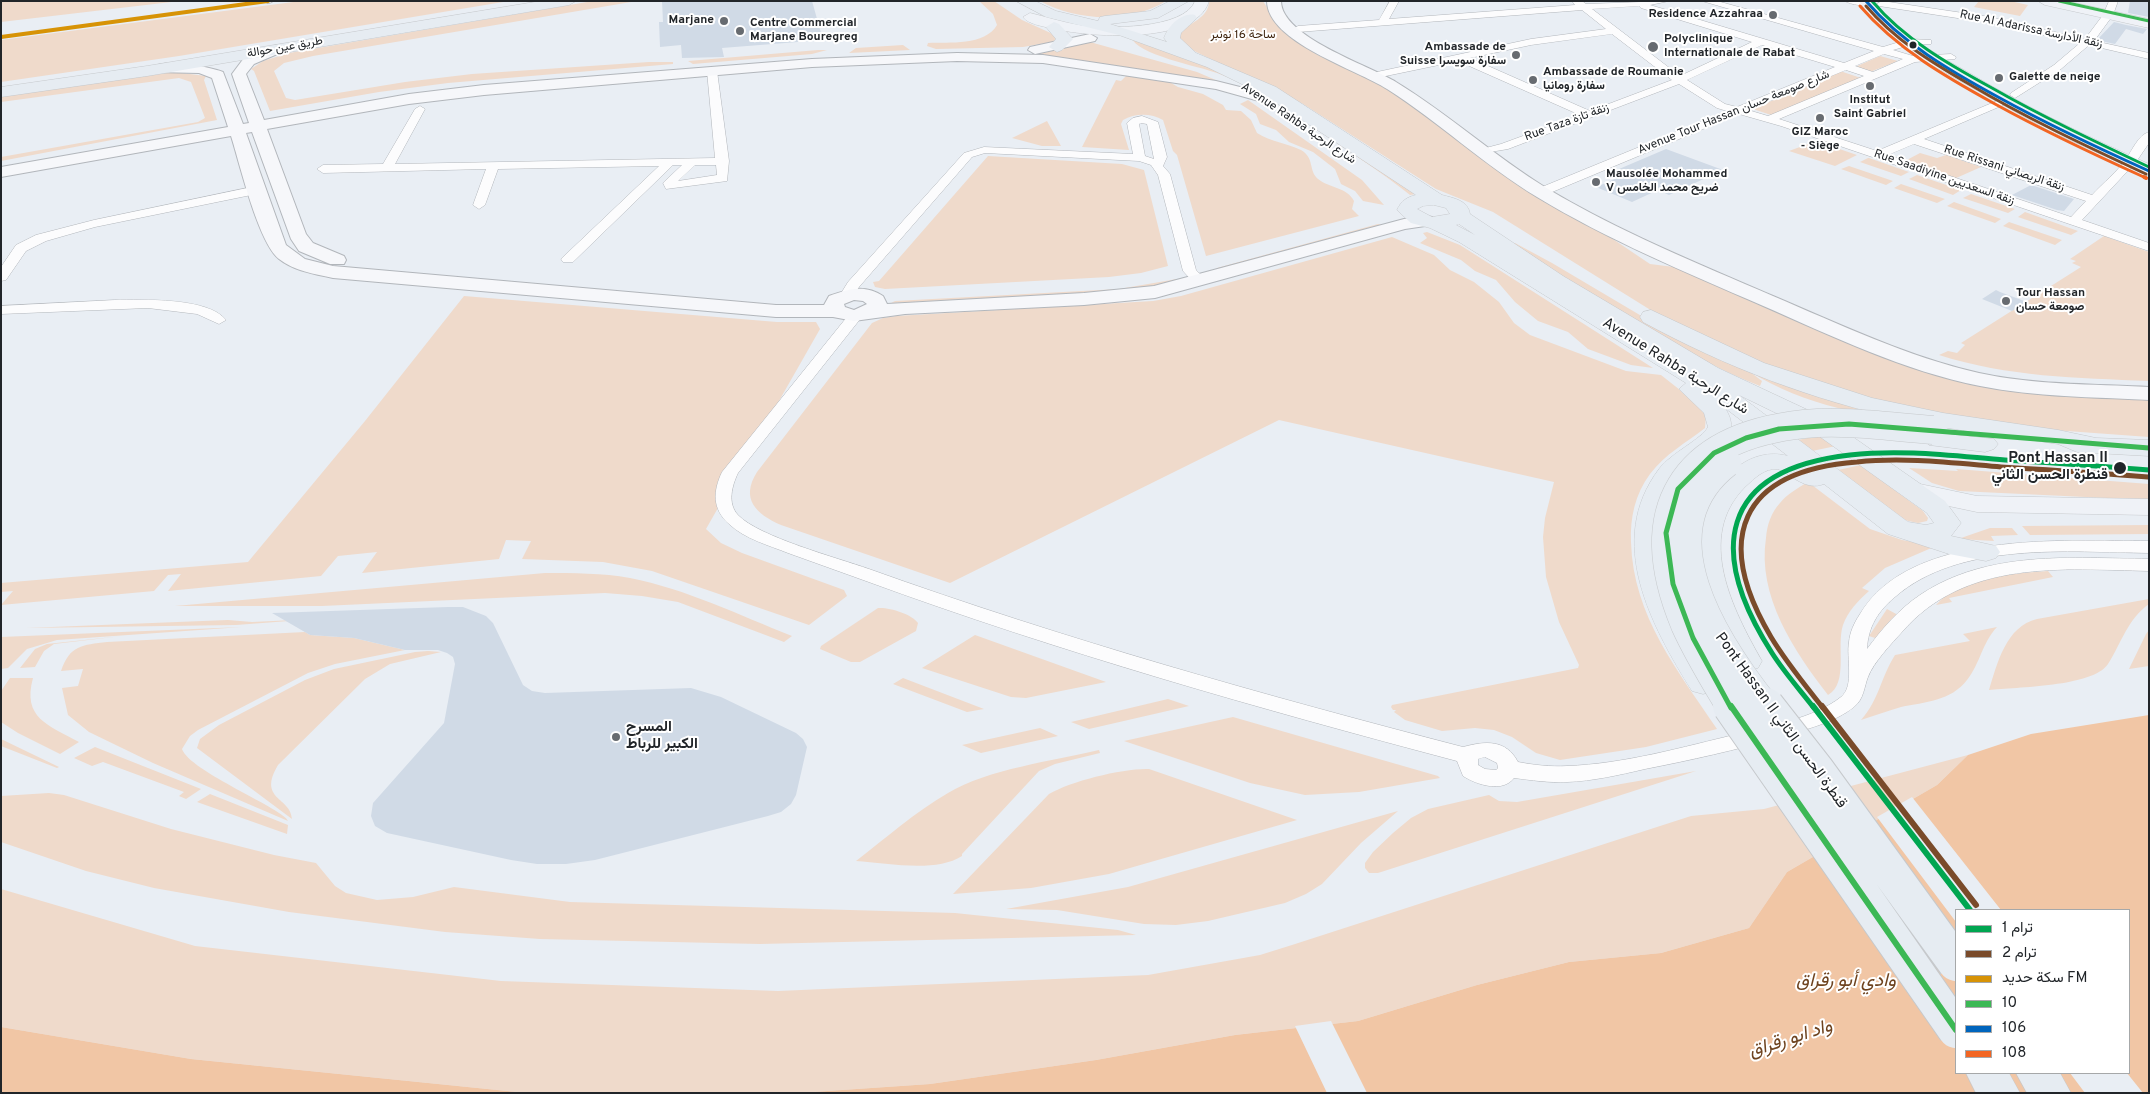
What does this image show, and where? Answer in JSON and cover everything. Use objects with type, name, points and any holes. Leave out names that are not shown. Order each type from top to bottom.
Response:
[{"type":"highway","name":"طريق عين حوالة","points":[[1,88],[137,68],[544,1]]},
{"type":"highway","name":"طريق عين حوالة","points":[[1,92],[159,69],[569,1]]},
{"type":"highway","points":[[1007,1],[1030,16],[1057,22],[1130,19],[1162,12],[1182,1]]},
{"type":"highway","points":[[1023,1],[1057,22],[1065,39],[1057,47]]},
{"type":"highway","points":[[1190,18],[1174,31],[1172,38],[1177,46],[1192,57]]},
{"type":"highway","name":"Avenue Rahba شارع الرحبة","points":[[1057,22],[1121,30],[1224,68],[1262,86],[1449,207],[1556,280],[1705,370],[1818,424],[1915,491],[1942,512],[1948,522],[1942,530],[1918,533],[1908,532],[1891,522],[1752,415],[1466,238],[1431,222],[1416,218],[1408,207],[1370,172],[1259,96],[1216,74],[1090,38],[1057,22]]},
{"type":"highway","points":[[1121,30],[1126,42],[1139,52]]},
{"type":"highway","points":[[1408,207],[1419,200],[1489,217],[1670,328],[1719,352],[1776,375],[1838,396],[1905,413],[1974,426],[2052,436],[2096,445]]},
{"type":"highway","points":[[1431,222],[1451,221],[1449,207]]},
{"type":"highway","points":[[1641,346],[1653,361],[1713,408],[1720,421],[1720,427],[1713,438],[1690,452],[1664,480],[1655,496],[1650,514],[1649,552],[1657,595],[1665,618],[1692,668],[1711,694],[1756,717]]},
{"type":"highway","name":"Pont Hassan II قنطرة الحسن الثاني","points":[[1955,962],[1756,717],[1696,647],[1676,598],[1667,538],[1669,510],[1680,486],[1687,476],[1706,458],[1733,442],[1767,431],[1827,423],[1936,435],[1991,445],[2149,458]]},
{"type":"highway","points":[[1936,435],[2149,448]]},
{"type":"highway","points":[[1756,717],[1750,666],[1724,618],[1710,574],[1707,553],[1708,521],[1713,509],[1727,488],[1760,463],[1780,461],[1794,466],[1853,506],[1891,522]]},
{"type":"highway","points":[[1918,533],[1949,545],[1986,552]]},
{"type":"highway","name":"Pont Hassan II قنطرة الحسن الثاني","points":[[1756,717],[1955,1028]]},
{"type":"highway","points":[[1987,1074],[2000,1093]]},
{"type":"highway","points":[[2037,1074],[2051,1093]]},
{"type":"main road","points":[[1090,38],[1174,13],[1190,1]]},
{"type":"main road","points":[[1030,16],[1065,27],[1121,30],[1166,26],[1190,18],[1198,11],[1202,1]]},
{"type":"main road","points":[[2045,1],[2111,9],[2149,22]]},
{"type":"main road","points":[[2058,1],[2074,6]]},
{"type":"main road","points":[[1874,2],[1890,28],[1909,42],[1951,56],[2010,98]]},
{"type":"main road","points":[[1874,2],[1929,50],[2010,98],[2137,159],[2149,172]]},
{"type":"main road","points":[[1915,491],[1977,504],[2149,507]]},
{"type":"main road","points":[[1948,522],[1972,517],[1999,516],[2149,519]]},
{"type":"street","points":[[1274,1],[1276,14],[1293,32],[1325,53],[1391,85],[1544,192],[1674,258],[1895,354],[1956,374],[2022,387],[2149,394]]},
{"type":"street","points":[[1282,1],[1284,13],[1298,29],[1331,52],[1381,74],[1405,88],[1486,151]]},
{"type":"street","points":[[1383,22],[1395,1]]},
{"type":"street","points":[[1298,29],[1580,4],[1635,4],[1665,1]]},
{"type":"street","points":[[1706,1],[1913,59]]},
{"type":"street","name":"Rue Al Adarissa زنقة الأدارسة","points":[[1849,1],[1874,2],[1990,20],[2149,56]]},
{"type":"street","points":[[1496,4],[1506,12]]},
{"type":"street","name":"Rue Saadiyine زنقة السعديين","points":[[1580,4],[1612,31],[1678,80],[1717,104],[1770,119],[2149,247]]},
{"type":"street","points":[[1635,4],[1873,75]]},
{"type":"street","points":[[1878,155],[2010,98],[2057,67],[2086,41],[2111,9]]},
{"type":"street","points":[[1381,74],[1540,41],[1612,31]]},
{"type":"street","points":[[255,123],[374,98],[485,84],[796,59],[1022,51],[1057,47],[1090,38]]},
{"type":"street","name":"Rue Taza زنقة تازة","points":[[1486,151],[1590,115],[1678,80],[1759,42]]},
{"type":"street","name":"Avenue Tour Hassan شارع صومعة حسان","points":[[1544,192],[1883,51],[1909,42]]},
{"type":"street","points":[[277,49],[251,61],[239,72],[255,123],[296,235],[306,247],[322,255],[343,261],[466,278]]},
{"type":"street","name":"Avenue Tour Hassan شارع صومعة حسان","points":[[1770,119],[1913,59],[1929,50]]},
{"type":"street","points":[[1,166],[236,126],[434,96],[712,71],[870,60],[1025,58],[1062,61],[1233,88],[1259,96]]},
{"type":"street","points":[[1461,58],[1590,115]]},
{"type":"street","points":[[159,69],[200,69],[217,74],[276,246],[285,255],[302,264],[333,272],[466,278],[690,298],[784,300],[853,305],[921,306],[1136,295],[1408,207]]},
{"type":"street","points":[[692,162],[669,183],[670,186],[721,179],[724,176],[712,71]]},
{"type":"street","points":[[387,168],[420,109]]},
{"type":"street","points":[[1140,158],[1132,123],[1139,120],[1149,120],[1152,122],[1161,158],[1158,165]]},
{"type":"street","points":[[1,172],[236,126]]},
{"type":"street","points":[[2074,221],[2093,199],[2137,159],[2149,134]]},
{"type":"street","name":"Rue Rissani زنقة الريصاني","points":[[1915,140],[2093,199]]},
{"type":"street","points":[[1195,276],[1164,174],[1158,165],[1140,158],[991,150],[972,152],[853,285],[853,305],[730,472],[723,485],[722,499],[726,512],[736,523],[762,537],[932,599],[1095,653],[1256,700],[1467,756],[1474,750],[1491,750],[1506,760],[1509,768],[1548,774],[1586,772],[1711,748],[1838,710],[1849,701],[1856,691],[1861,630],[1880,601],[1900,584],[1924,570],[1943,562],[1986,552],[2035,548],[2149,547]]},
{"type":"street","points":[[323,169],[723,161]]},
{"type":"street","points":[[568,259],[670,162]]},
{"type":"street","points":[[479,205],[493,166]]},
{"type":"street","points":[[1,277],[21,248],[41,238],[94,224],[257,190]]},
{"type":"street","points":[[1195,276],[1404,224],[1431,222]]},
{"type":"street","points":[[285,255],[306,247]]},
{"type":"street","points":[[1674,258],[1902,350],[1959,370],[2021,382],[2149,388]]},
{"type":"street","points":[[1,310],[173,304],[196,308],[219,320]]},
{"type":"street","points":[[1858,676],[1882,643],[1912,611],[1925,599],[1959,581],[2000,569],[2024,566],[2149,564]]},
{"type":"green space","points":[[1,1],[180,1],[1,22]]},
{"type":"green space","points":[[301,1],[509,1],[179,56],[1,82],[1,40]]},
{"type":"green space","points":[[593,1],[637,1],[313,56],[284,63],[274,71],[286,98],[295,100],[405,82],[472,74],[649,62],[673,62],[673,64],[448,83],[379,92],[270,111],[254,71],[251,69],[263,61],[289,53]]},
{"type":"green space","points":[[979,1],[994,1],[1022,20],[1055,35],[1057,41],[1023,47],[936,49],[927,46],[928,43],[966,42],[984,37],[991,32],[997,25],[993,14]]},
{"type":"green space","points":[[1040,1],[1166,1],[1136,14],[1103,17],[1070,13]]},
{"type":"green space","name":"ساحة 16 نونبر","points":[[1209,1],[1263,1],[1278,25],[1299,43],[1318,55],[1391,90],[1650,264],[1674,267],[1927,371],[2149,397],[2149,437],[2053,430],[1925,411],[1841,391],[1787,374],[1665,319],[1493,212],[1436,189],[1303,104],[1186,47],[1180,41],[1179,33],[1206,12]]},
{"type":"green space","points":[[1979,1],[2010,1],[2028,5],[2020,16],[1974,7]]},
{"type":"green space","points":[[1131,37],[1198,61],[1255,87],[1416,194],[1410,195],[1360,158],[1289,110],[1247,86],[1217,73],[1169,59],[1144,49]]},
{"type":"green space","points":[[1090,42],[1197,72],[1218,81],[1039,54]]},
{"type":"green space","points":[[903,45],[910,50],[849,53],[856,48]]},
{"type":"green space","points":[[827,50],[812,54],[693,64],[688,61]]},
{"type":"green space","points":[[1880,56],[1898,61],[1870,72],[1855,67]]},
{"type":"green space","points":[[1840,71],[1861,78],[1774,116],[1753,109]]},
{"type":"green space","points":[[174,72],[206,76],[204,80],[217,120],[1,161],[1,157],[198,122],[205,118],[191,82],[179,78],[1,102],[1,96]]},
{"type":"green space","points":[[1128,74],[1166,80],[1178,87],[1203,94],[1223,105],[1226,110],[1241,111],[1251,120],[1257,133],[1305,153],[1318,179],[1351,196],[1354,201],[1352,209],[1359,216],[1206,256],[1177,155],[1173,151],[1163,120],[1143,115],[1123,120],[1121,124],[1129,150],[1082,147],[1116,80],[1121,81]]},
{"type":"green space","points":[[1248,100],[1362,180],[1384,205],[1363,201],[1355,191],[1341,184],[1335,169],[1313,152],[1289,142],[1276,130],[1260,124],[1256,114],[1240,104]]},
{"type":"green space","points":[[1047,121],[1061,146],[1042,146],[1012,138]]},
{"type":"green space","points":[[1816,141],[1857,155],[1835,166],[1789,151]]},
{"type":"green space","points":[[1920,153],[1937,158],[1946,155],[1981,167],[1954,179],[1903,162]]},
{"type":"green space","points":[[988,156],[1122,164],[1144,170],[1168,266],[1141,273],[1109,277],[885,289],[875,287],[873,282],[879,281]]},
{"type":"green space","points":[[1868,158],[1909,172],[1901,176],[1860,162]]},
{"type":"green space","points":[[1849,166],[1893,181],[1886,185],[1841,169]]},
{"type":"green space","points":[[1917,175],[1961,190],[1953,195],[1909,179]]},
{"type":"green space","points":[[1901,184],[1945,199],[1937,203],[1894,188]]},
{"type":"green space","points":[[1971,194],[2015,209],[2008,213],[1963,198]]},
{"type":"green space","points":[[1954,202],[2001,219],[1995,223],[1947,206]]},
{"type":"green space","points":[[2025,212],[2078,231],[2071,235],[2018,217]]},
{"type":"green space","points":[[2009,222],[2062,240],[2055,245],[2003,226]]},
{"type":"green space","points":[[1378,224],[1383,225],[1216,269],[1217,268]]},
{"type":"green space","points":[[1427,232],[1460,245],[1653,368],[1631,365],[1588,349],[1568,332],[1538,321],[1515,302],[1496,280],[1475,271],[1461,260],[1420,243],[1427,238],[1423,233]]},
{"type":"green space","points":[[2104,236],[2149,252],[2149,381],[2017,372],[1991,368],[1939,355],[1948,351],[1957,353],[1965,345],[1961,343],[2081,267],[2072,263],[2076,261],[2070,259]]},
{"type":"green space","points":[[1392,237],[1434,255],[1450,270],[1474,282],[1499,302],[1514,323],[1530,335],[1626,371],[1661,375],[1694,401],[1706,415],[1705,428],[1662,460],[1645,482],[1634,506],[1631,542],[1634,569],[1640,594],[1649,618],[1673,664],[1717,729],[1646,747],[1560,760],[1536,753],[1512,737],[1494,730],[1475,728],[1442,731],[1405,720],[1394,712],[1396,710],[1393,710],[1392,705],[1578,668],[1579,665],[1559,622],[1546,577],[1543,537],[1545,518],[1554,482],[1279,420],[950,583],[781,525],[764,516],[753,504],[750,490],[757,472],[872,323],[883,318],[1153,301],[1181,296]]},
{"type":"green space","points":[[1515,243],[1655,324],[1931,425],[1837,408],[1792,393],[1749,371],[1762,381],[1760,386],[1727,372],[1634,321],[1513,244]]},
{"type":"green space","points":[[1177,279],[1181,280],[1133,291],[891,303],[895,301],[1119,289]]},
{"type":"green space","points":[[464,296],[777,322],[816,322],[820,329],[706,529],[721,543],[742,553],[844,590],[847,596],[809,625],[652,571],[603,562],[522,559],[531,541],[506,540],[499,559],[362,573],[377,552],[338,556],[321,576],[168,591],[181,574],[168,575],[154,591],[1,605],[13,591],[1,592],[1,583],[248,562],[365,421]]},
{"type":"green space","points":[[1821,435],[1836,446],[1812,451],[1798,440]]},
{"type":"green space","points":[[1861,465],[1923,511],[1928,518],[1927,521],[1918,523],[1904,520],[1838,470]]},
{"type":"green space","points":[[1909,468],[1958,471],[1956,469],[2149,484],[2149,500],[1959,491],[1932,483]]},
{"type":"green space","points":[[1808,482],[1870,529],[1902,540],[1936,546],[1885,568],[1862,588],[1869,591],[1854,606],[1843,625],[1840,673],[1838,682],[1828,695],[1803,660],[1781,622],[1767,581],[1765,560],[1767,528],[1774,511],[1793,491]]},
{"type":"green space","points":[[2149,525],[2149,534],[2030,535],[2022,526]]},
{"type":"green space","points":[[1990,528],[2012,528],[2018,535],[1991,536],[1994,541],[1958,539]]},
{"type":"green space","points":[[2048,571],[2053,577],[1949,598],[1952,602],[1936,605],[1946,596],[1973,583],[2020,573]]},
{"type":"green space","points":[[545,573],[609,575],[651,583],[712,603],[792,636],[784,642],[678,602],[642,596],[605,593],[322,606],[175,606]]},
{"type":"green space","points":[[2149,599],[2149,604],[2135,617],[2108,664],[2100,672],[2071,682],[1989,690],[2004,647],[2018,629],[2026,623],[2037,619]]},
{"type":"green space","points":[[878,608],[894,610],[911,617],[918,623],[916,631],[860,662],[851,662],[820,649],[821,646]]},
{"type":"green space","points":[[1887,609],[1898,615],[1875,638],[1869,636]]},
{"type":"green space","points":[[315,619],[236,625],[26,628],[228,620],[252,622]]},
{"type":"green space","points":[[242,627],[57,640],[27,649],[8,668],[1,669],[1,637]]},
{"type":"green space","points":[[1997,627],[1988,640],[1971,674],[1961,687],[1937,700],[1901,707],[1861,720],[1872,704],[1895,655],[1970,641],[1963,634]]},
{"type":"green space","points":[[2149,630],[2149,666],[2129,669],[2146,634]]},
{"type":"green space","points":[[305,632],[310,635],[354,638],[405,650],[335,664],[308,673],[198,730],[190,736],[182,749],[188,758],[201,768],[272,808],[288,821],[153,763],[89,732],[68,715],[62,688],[78,686],[83,669],[61,671],[68,656],[78,648],[107,642]]},
{"type":"green space","points":[[975,635],[1106,682],[1026,698],[1011,697],[922,668]]},
{"type":"green space","points":[[122,636],[54,644],[44,651],[35,667],[20,668],[35,649],[47,644]]},
{"type":"green space","points":[[428,651],[441,652],[390,664],[365,679],[278,765],[271,785],[273,792],[290,812],[292,819],[197,748],[200,739],[219,725],[305,680],[334,669]]},
{"type":"green space","points":[[10,678],[33,678],[31,702],[40,719],[79,742],[60,754],[18,733],[1,722],[1,691]]},
{"type":"green space","points":[[903,678],[984,709],[967,712],[893,684]]},
{"type":"green space","points":[[1168,699],[1189,706],[1089,729],[1071,722]]},
{"type":"green space","points":[[1233,717],[1440,778],[1359,792],[1305,795],[1250,783],[1124,741]]},
{"type":"green space","points":[[1040,728],[1058,736],[981,753],[962,745]]},
{"type":"green space","points":[[1,739],[59,767],[57,768],[1,746]]},
{"type":"green space","points":[[95,747],[201,789],[186,799],[179,796],[184,792],[103,762],[92,766],[74,758]]},
{"type":"green space","points":[[1099,750],[1100,753],[1055,764],[1039,771],[962,856],[951,861],[925,866],[856,861],[924,808],[964,785],[1001,772]]},
{"type":"green space","points":[[1968,755],[1937,785],[1787,872],[1749,928],[1661,953],[1569,962],[1477,985],[1358,1021],[1235,1035],[1096,1060],[930,1084],[798,1093],[527,1093],[191,1059],[1,1027],[1,889],[195,946],[501,981],[778,991],[1148,975],[1260,955],[1691,816],[1764,809]]},
{"type":"green space","points":[[1149,769],[1297,820],[1109,874],[1031,888],[953,894],[1049,794],[1070,784],[1098,776]]},
{"type":"green space","points":[[1696,771],[1378,873],[1369,873],[1365,868],[1365,863],[1373,852],[1393,833],[1411,818],[1428,809],[1489,795],[1499,801],[1517,802]]},
{"type":"green space","points":[[49,793],[64,795],[171,829],[274,855],[316,863],[335,886],[346,893],[377,900],[413,897],[454,887],[570,902],[955,913],[1118,930],[1136,935],[760,944],[540,939],[445,932],[289,912],[154,888],[86,871],[1,842],[1,796]]},
{"type":"green space","points":[[210,794],[288,825],[287,834],[197,802]]},
{"type":"green space","points":[[1398,811],[1361,843],[1322,884],[1306,894],[1285,903],[1208,921],[1176,925],[1144,924],[1057,910],[1006,909],[1128,887]]},
{"type":"water","name":"وادي أبو رقراق","points":[[2149,715],[2149,1093],[798,1093],[930,1084],[1096,1060],[1235,1035],[1358,1021],[1477,985],[1569,962],[1661,953],[1749,928],[1787,872],[1937,785],[1968,755],[2031,734]]},
{"type":"water","points":[[1,1027],[191,1059],[527,1093],[1,1093]]},
{"type":"pier","points":[[1912,797],[2000,909],[1955,909],[1955,921],[1877,817]]},
{"type":"pier","points":[[1331,1021],[1367,1093],[1327,1093],[1295,1026]]},
{"type":"pier","points":[[2071,1074],[2128,1074],[2143,1093],[2085,1093]]},
{"type":"building","name":"Centre Commercial Marjane Bouregreg","points":[[662,1],[812,1],[823,40],[722,48],[724,57],[682,58],[681,45],[660,47],[659,22],[663,22]]},
{"type":"building","points":[[2130,1],[2149,1],[2149,17],[2128,13]]},
{"type":"building","points":[[2114,22],[2147,29],[2143,34],[2126,29],[2115,44],[2097,40]]},
{"type":"building","points":[[1666,149],[1723,170],[1669,195],[1658,190],[1632,202],[1596,187],[1622,176],[1612,172]]},
{"type":"building","points":[[2031,185],[2074,199],[2064,211],[2012,195]]},
{"type":"building","name":"Tour Hassan صومعة حسان","points":[[1996,290],[2027,302],[2012,311],[1982,299]]},
{"type":"building","name":"المسرح الكبير للرباط","points":[[463,607],[486,616],[493,623],[523,685],[532,691],[545,693],[691,688],[721,697],[796,733],[803,739],[807,747],[796,795],[791,804],[781,812],[768,816],[595,860],[566,864],[537,864],[511,860],[387,833],[375,826],[371,816],[373,803],[444,723],[455,664],[453,657],[438,650],[405,650],[354,638],[310,635],[272,613]]},
{"type":"tram line","name":"1","points":[[1872,1],[1901,31],[1958,69],[2052,121],[2149,167]]},
{"type":"tram line","name":"2","points":[[1866,6],[1896,36],[1955,76],[2049,128],[2146,174]]},
{"type":"tram line","name":"1","points":[[1969,909],[1773,655],[1745,603],[1736,575],[1732,546],[1736,521],[1746,501],[1761,485],[1781,473],[1803,464],[1826,458],[1850,455],[1918,453],[2149,470]]},
{"type":"tram line","name":"2","points":[[1976,905],[1798,676],[1772,638],[1751,596],[1743,568],[1741,543],[1744,522],[1753,504],[1767,490],[1786,479],[1809,470],[1837,464],[1875,460],[1912,461],[2148,477]]},
{"type":"rail line","name":"FM","points":[[1,37],[268,1]]},
{"type":"transit line","name":"106","points":[[1866,1],[1900,36],[1954,72],[1990,93],[2080,139],[2149,171]]},
{"type":"transit line","name":"10","points":[[2059,1],[2149,21]]},
{"type":"transit line","name":"108","points":[[1860,6],[1895,41],[1922,61],[1950,78],[1987,100],[2077,146],[2146,178]]},
{"type":"transit line","name":"10","points":[[1955,1029],[1755,744],[1722,693],[1693,638],[1673,584],[1666,533],[1678,489],[1714,453],[1746,438],[1779,429],[1814,425],[1849,424],[2149,448]]},
{"type":"place","name":"Residence Azzahraa","points":[[1773,15]]},
{"type":"place","name":"Marjane","points":[[724,21]]},
{"type":"place","name":"Centre Commercial Marjane Bouregreg","points":[[740,31]]},
{"type":"place","name":"Polyclinique Internationale de Rabat","points":[[1653,47]]},
{"type":"place","name":"Ambassade de Suisse سفارة سويسرا","points":[[1516,55]]},
{"type":"place","name":"Galette de neige","points":[[1999,78]]},
{"type":"place","name":"Ambassade de Roumanie سفارة رومانيا","points":[[1533,80]]},
{"type":"place","name":"Institut Saint Gabriel","points":[[1870,86]]},
{"type":"place","name":"GIZ Maroc - Siège","points":[[1820,118]]},
{"type":"place","name":"Mausolée Mohammed V ضريح محمد الخامس","points":[[1596,182]]},
{"type":"place","name":"Tour Hassan صومعة حسان","points":[[2006,301]]},
{"type":"place","name":"Pont Hassan II قنطرة الحسن الثاني","points":[[2120,468]]},
{"type":"place","name":"المسرح الكبير للرباط","points":[[616,737]]},
{"type":"water label","name":"واد ابو رقراق","points":[[1791,1040]]}]
